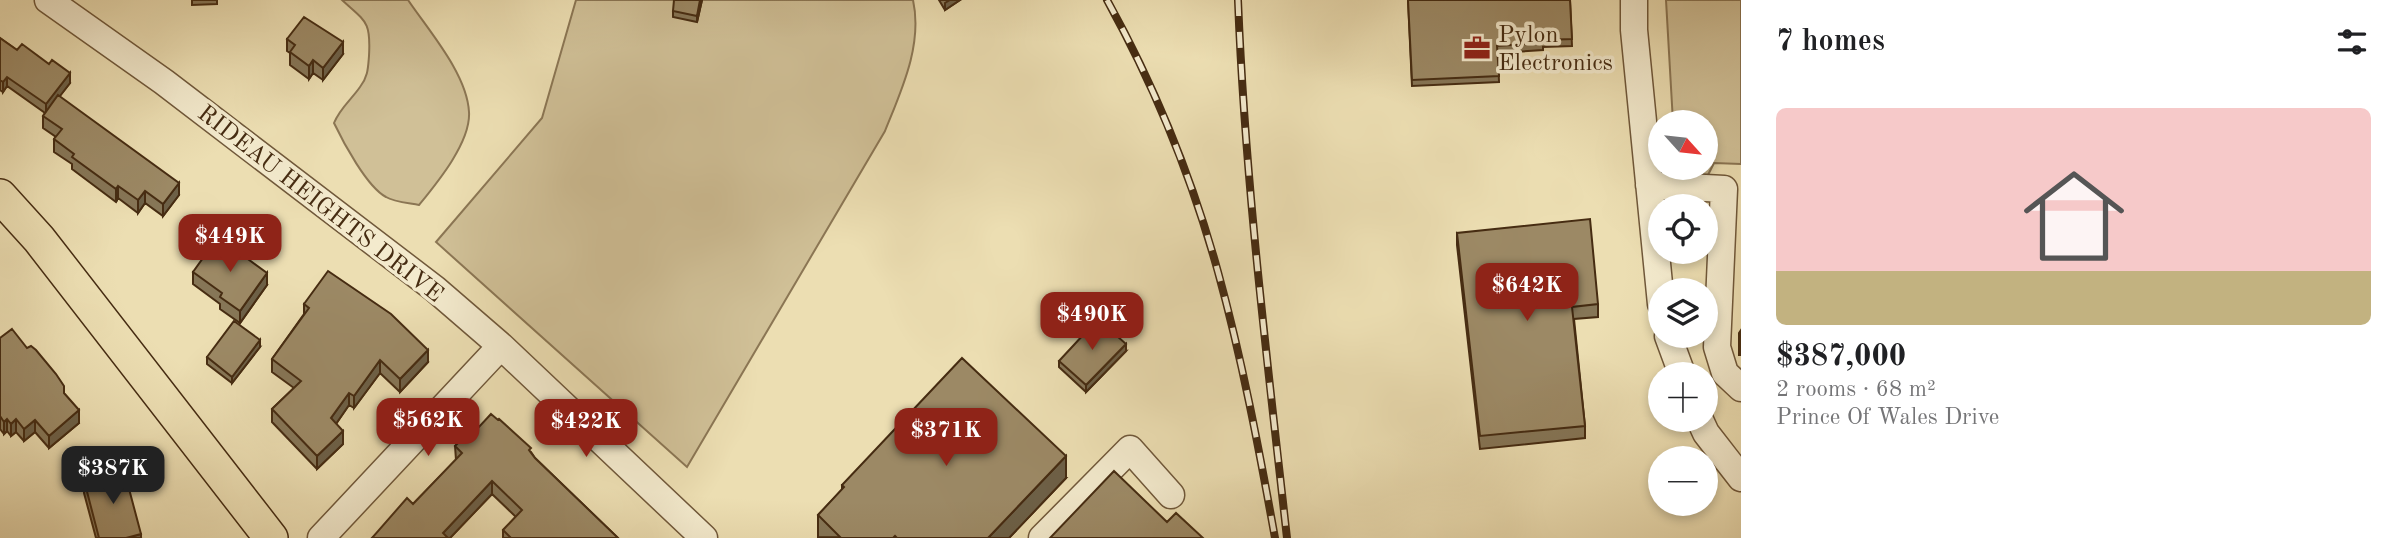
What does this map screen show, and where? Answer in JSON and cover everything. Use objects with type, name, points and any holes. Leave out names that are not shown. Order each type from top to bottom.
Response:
[{"type":"main road","points":[[0,196],[39,239],[271,538]]},
{"type":"street","name":"RIDEAU HEIGHTS DRIVE","points":[[48,0],[163,82],[426,282],[500,346],[704,538]]},
{"type":"street","points":[[1634,0],[1634,30],[1658,278]]},
{"type":"street","points":[[1649,185],[1724,190],[1717,347],[1725,373],[1741,388]]},
{"type":"street","points":[[321,538],[500,346]]},
{"type":"street","points":[[1706,432],[1741,478]]},
{"type":"street","points":[[1042,538],[1129,449],[1171,495]]},
{"type":"shaded area","points":[[342,0],[408,0],[446,53],[462,83],[469,112],[465,136],[452,162],[419,205],[393,200],[379,192],[356,163],[334,123],[365,80],[369,56],[368,29],[357,13]]},
{"type":"shaded area","points":[[576,0],[913,0],[913,51],[904,84],[885,131],[687,467],[436,242],[542,118]]},
{"type":"shaded area","points":[[1666,0],[1741,0],[1741,164],[1718,163],[1718,110],[1672,110]]},
{"type":"building","points":[[674,0],[700,0],[697,16],[673,11]]},
{"type":"building","name":"Pylon Electronics","points":[[1408,0],[1570,0],[1572,39],[1497,46],[1499,76],[1412,80]]},
{"type":"building","points":[[304,17],[343,42],[323,68],[313,60],[309,66],[290,52],[295,45],[287,39]]},
{"type":"building","points":[[0,38],[17,50],[22,44],[49,64],[52,60],[70,73],[46,104],[7,77],[3,82],[0,80]]},
{"type":"building","points":[[58,95],[179,183],[163,204],[145,191],[138,200],[118,186],[116,189],[72,157],[74,154],[54,139],[62,129],[43,116]]},
{"type":"building","points":[[1590,219],[1598,304],[1572,307],[1585,426],[1480,436],[1457,233]]},
{"type":"building","points":[[218,237],[267,273],[240,311],[220,297],[222,293],[193,272]]},
{"type":"building","points":[[328,271],[391,314],[428,350],[400,379],[380,360],[354,396],[349,393],[331,418],[343,431],[317,456],[272,409],[301,381],[272,359],[309,308],[304,304]]},
{"type":"building","points":[[1098,319],[1126,344],[1086,385],[1059,361]]},
{"type":"building","points":[[234,321],[260,340],[232,377],[207,357]]},
{"type":"building","points":[[12,329],[27,348],[31,346],[36,350],[56,374],[64,386],[64,393],[79,410],[49,436],[35,420],[24,429],[16,419],[11,424],[7,419],[4,422],[0,416],[0,338]]},
{"type":"building","points":[[962,358],[1066,456],[988,538],[841,538],[818,515],[844,487],[842,485]]},
{"type":"building","points":[[491,414],[531,448],[529,450],[535,458],[618,538],[511,538],[503,530],[522,510],[492,481],[443,533],[448,538],[372,538],[407,498],[413,504],[462,453],[455,446]]},
{"type":"building","points":[[124,470],[141,534],[126,538],[99,538],[84,480]]},
{"type":"building","points":[[1114,471],[1167,522],[1176,513],[1203,538],[1050,538]]},
{"type":"railway","points":[[1107,0],[1156,99],[1184,167],[1208,237],[1242,371],[1275,538]]},
{"type":"railway","points":[[1238,0],[1251,202],[1287,538]]},
{"type":"place","name":"Pylon Electronics","points":[[1477,48]]}]
